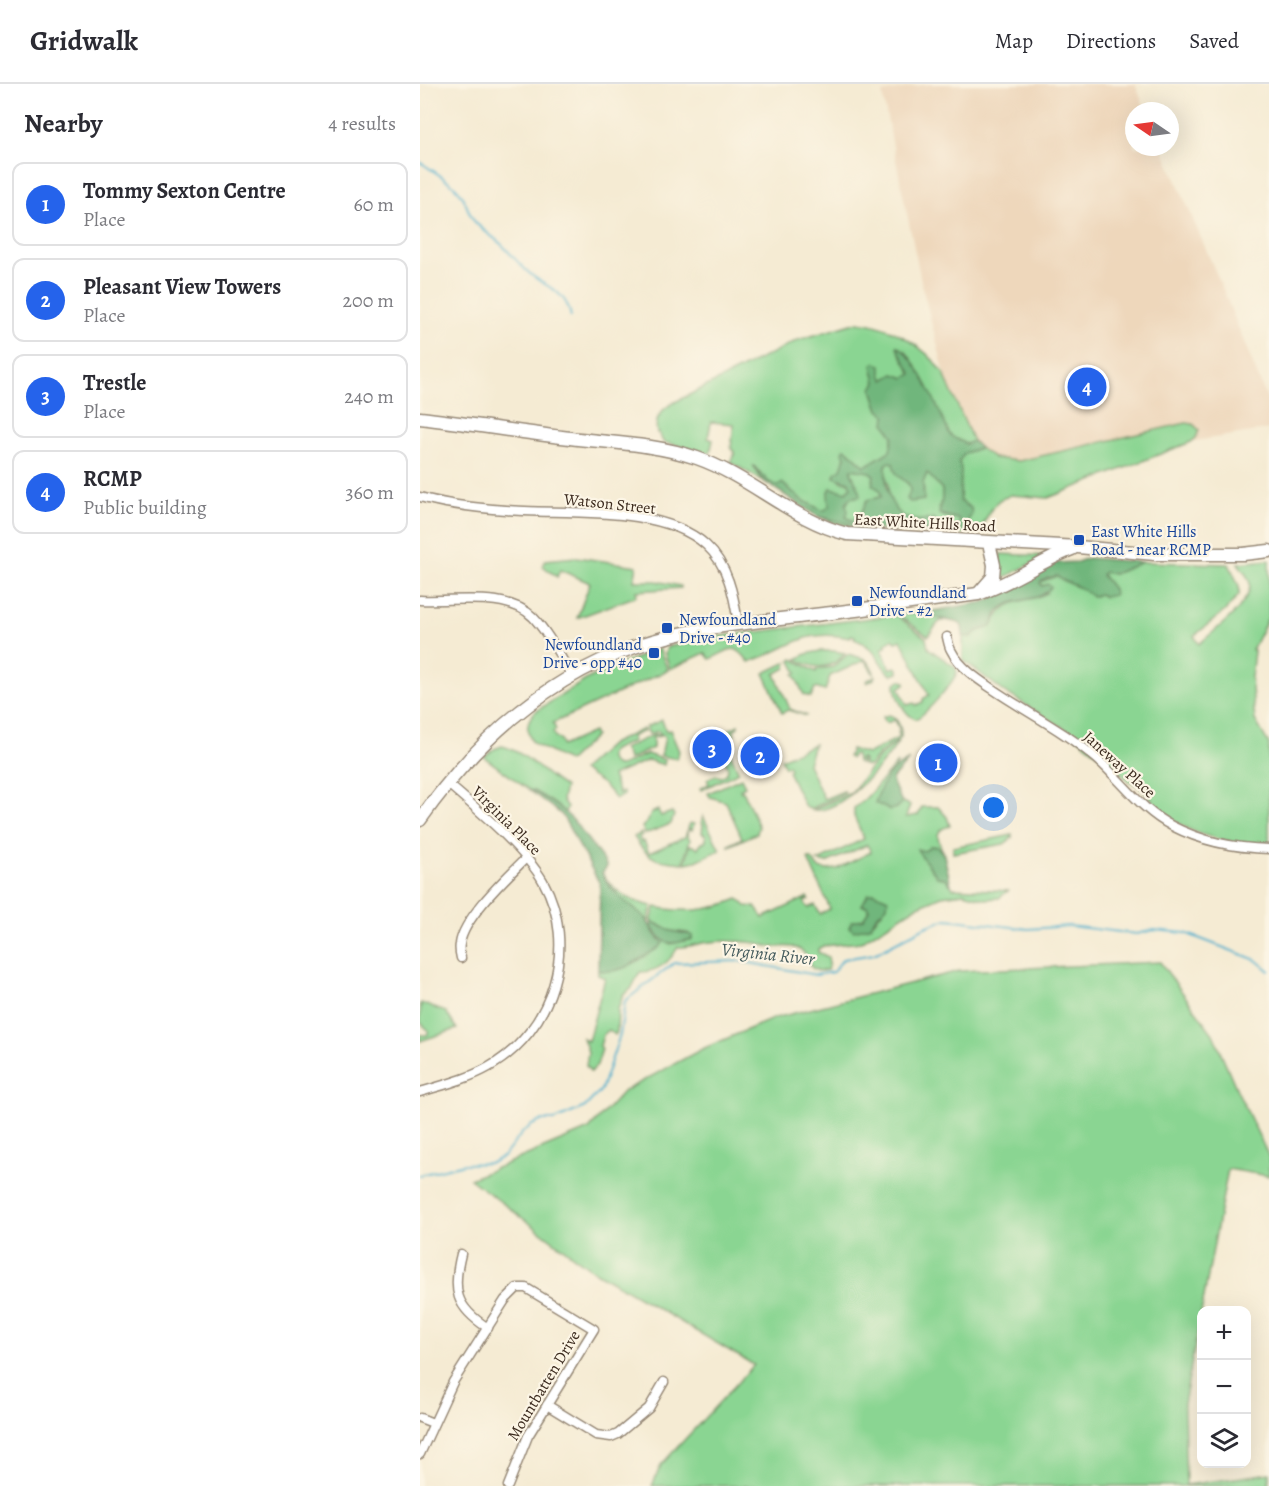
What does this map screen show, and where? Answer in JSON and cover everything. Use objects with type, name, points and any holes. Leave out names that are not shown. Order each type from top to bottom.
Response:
[{"type":"street","name":"East White Hills Road","points":[[420,418],[646,446],[694,457],[739,477],[813,523],[847,534],[1078,547],[1155,554],[1243,554],[1269,551]]},
{"type":"street","name":"Watson Street","points":[[420,497],[506,510],[607,514],[674,527],[691,534],[706,545],[719,560],[734,596],[738,624]]},
{"type":"street","points":[[978,594],[993,577],[994,565],[989,543]]},
{"type":"street","points":[[420,820],[447,783],[506,721],[572,676],[625,651],[657,639],[738,624],[978,594],[1054,556],[1078,547]]},
{"type":"street","points":[[420,600],[493,600],[516,605],[531,615],[546,633],[572,676]]},
{"type":"street","name":"Janeway Place","points":[[947,637],[950,650],[968,671],[1014,704],[1085,749],[1156,816],[1171,826],[1204,840],[1241,848],[1269,849]]},
{"type":"street","name":"Virginia Place","points":[[420,1092],[475,1074],[518,1045],[533,1028],[544,1010],[558,969],[560,936],[551,898],[534,868],[483,815],[447,783]]},
{"type":"street","points":[[461,958],[460,944],[465,928],[482,905],[526,858]]},
{"type":"street","points":[[461,1254],[455,1277],[459,1299],[472,1317],[488,1328]]},
{"type":"street","name":"Mountbatten Drive","points":[[420,1454],[453,1383],[509,1294],[522,1287],[535,1292],[594,1329],[523,1445],[508,1486]]},
{"type":"street","points":[[548,1405],[597,1435],[611,1437],[618,1434],[649,1408],[664,1382]]},
{"type":"street","points":[[420,1418],[433,1423]]},
{"type":"shaded area","points":[[928,84],[1135,84],[1142,102],[1125,102],[1125,156],[1166,156],[1269,404],[1269,429],[972,477],[923,290],[882,93]]},
{"type":"green space","points":[[858,322],[894,332],[916,345],[935,362],[943,372],[973,441],[966,445],[950,435],[905,350],[907,364],[912,374],[905,378],[894,374],[884,380],[872,365],[876,382],[872,389],[879,410],[887,415],[893,436],[890,451],[865,467],[845,448],[841,481],[849,482],[851,487],[847,492],[831,488],[830,507],[823,511],[802,500],[782,483],[778,487],[769,482],[754,467],[763,481],[730,462],[735,453],[731,448],[734,424],[711,422],[708,438],[713,440],[710,453],[663,442],[657,433],[659,415],[673,403],[798,340]]},
{"type":"green space","points":[[897,346],[913,361],[950,435],[966,444],[973,441],[980,448],[965,453],[959,461],[960,501],[971,508],[972,514],[965,525],[967,530],[957,527],[960,523],[959,519],[939,514],[942,489],[927,473],[923,483],[924,500],[910,502],[907,499],[910,488],[908,483],[896,473],[893,463],[889,462],[886,465],[887,488],[895,508],[901,515],[910,519],[933,518],[936,521],[932,530],[864,527],[817,516],[763,481],[753,465],[769,482],[778,486],[782,483],[802,500],[823,511],[829,507],[828,493],[831,488],[846,492],[851,487],[849,482],[834,477],[835,473],[841,469],[845,448],[865,466],[890,451],[893,436],[885,424],[886,415],[879,410],[872,389],[876,382],[872,365],[875,363],[881,365],[884,380],[894,374],[905,378],[912,374]],"holes":[[[852,469],[870,472],[874,476],[872,485],[880,490],[881,497],[867,500],[859,518],[851,520],[846,517],[848,511],[846,505],[850,498],[860,496],[851,472]]]},
{"type":"green space","points":[[1186,423],[1193,424],[1199,430],[1196,438],[1191,442],[1048,498],[1011,495],[999,500],[982,527],[970,534],[863,529],[836,524],[817,516],[864,527],[932,530],[926,521],[903,517],[891,504],[886,472],[889,462],[893,463],[900,476],[910,486],[911,492],[924,492],[923,483],[927,473],[942,489],[939,508],[943,516],[959,519],[967,530],[964,503],[960,501],[959,461],[967,452],[980,448],[994,458],[1019,461]]},
{"type":"green space","points":[[853,469],[870,472],[874,476],[873,481],[880,490],[881,498],[867,500],[859,518],[851,520],[846,517],[846,505],[850,498],[859,496],[851,472]]},
{"type":"green space","points":[[1000,554],[1046,556],[1000,580]]},
{"type":"green space","points":[[576,557],[637,566],[634,581],[656,581],[681,586],[681,588],[636,591],[637,596],[577,618],[590,583],[560,570],[557,577],[543,566],[545,560]]},
{"type":"green space","points":[[1088,558],[1142,562],[1114,574],[1104,572],[1102,575],[1113,589],[1114,595],[1105,597],[1099,594],[1093,597],[1057,576],[1047,578],[1040,582],[1042,586],[1048,584],[1051,587],[1046,593],[1010,603],[998,612],[992,626],[976,632],[971,637],[963,636],[962,626],[959,623],[930,616],[927,612],[984,602],[1055,563],[1077,562]]},
{"type":"green space","points":[[1269,560],[1269,616],[1252,650],[1254,651],[1251,678],[1255,720],[1269,744],[1269,844],[1217,839],[1181,825],[1165,814],[1139,787],[1069,731],[1003,691],[963,660],[963,636],[971,637],[976,632],[992,626],[1003,609],[1009,605],[1047,593],[1040,582],[1057,576],[1077,587],[1113,595],[1113,589],[1102,575],[1104,572],[1114,574],[1142,562],[1229,564],[1239,586],[1239,595],[1225,611],[1194,636],[1199,644],[1238,609],[1249,592],[1249,581],[1238,563]]},
{"type":"green space","points":[[927,612],[930,616],[945,620],[939,622],[928,636],[898,615]]},
{"type":"green space","points":[[896,615],[926,638],[928,648],[955,667],[957,672],[939,697],[916,719],[908,714],[901,705],[895,684],[900,680],[905,682],[899,688],[907,705],[923,702],[923,699],[929,695],[901,640],[896,642],[893,639],[882,649],[890,669],[895,667],[898,669],[898,673],[892,675],[869,648],[851,635],[850,638],[820,635],[808,638],[749,662],[739,651],[731,649],[710,659],[705,653],[670,669],[665,654],[667,647],[715,637]]},
{"type":"green space","points":[[659,649],[668,670],[553,723],[556,730],[553,732],[556,738],[560,739],[562,746],[593,732],[595,736],[570,760],[567,761],[533,743],[528,726],[530,718],[536,711],[589,678]]},
{"type":"green space","points":[[820,651],[845,653],[835,663],[822,666],[810,665],[797,659]]},
{"type":"green space","points":[[848,654],[865,659],[874,675],[865,660],[830,676],[825,691],[815,688],[811,697],[804,695],[794,674],[797,673],[791,661],[793,659],[816,672],[817,669],[833,667]]},
{"type":"green space","points":[[787,662],[786,668],[775,674],[790,709],[807,716],[788,710],[782,713],[764,673]]},
{"type":"green space","points":[[889,715],[895,718],[899,724],[901,738],[880,753],[869,766],[863,765],[861,758],[859,760],[862,764],[857,762],[856,755],[848,757],[851,749],[867,754],[900,737],[895,720],[886,723],[883,717]]},
{"type":"green space","points":[[662,720],[666,731],[670,730],[679,751],[677,759],[661,756],[665,737],[658,731],[649,734],[646,727]]},
{"type":"green space","points":[[738,725],[733,731],[735,735],[724,740],[739,772],[701,790],[700,788],[709,784],[707,779],[716,775],[721,777],[727,773],[728,768],[714,738]]},
{"type":"green space","points":[[643,729],[644,731],[631,737],[633,741],[611,752],[611,762],[620,766],[647,754],[665,760],[664,765],[648,760],[612,776],[619,794],[623,792],[624,795],[616,799],[604,785],[582,770],[611,744]]},
{"type":"green space","points":[[655,734],[661,736],[653,737],[653,748],[628,760],[623,749]]},
{"type":"green space","points":[[899,741],[861,786],[848,796],[835,804],[823,809],[812,810],[851,793],[880,756]]},
{"type":"green space","points":[[814,744],[808,764],[824,799],[844,791],[845,793],[810,809],[805,807],[788,771],[790,769],[788,765],[785,767],[781,759]]},
{"type":"green space","points":[[502,746],[527,758],[565,787],[562,800],[567,807],[565,813],[484,757]]},
{"type":"green space","points":[[909,760],[892,779],[902,802],[897,808],[890,810],[875,803],[889,775]]},
{"type":"green space","points":[[897,763],[888,777],[897,808],[902,802],[910,805],[906,817],[918,815],[922,807],[938,807],[947,817],[950,826],[938,833],[944,855],[938,847],[933,846],[925,851],[924,859],[937,877],[945,878],[953,888],[1008,891],[999,898],[985,899],[964,893],[942,896],[916,907],[861,942],[823,946],[818,949],[818,952],[828,957],[827,970],[814,969],[804,953],[793,947],[773,947],[757,943],[728,941],[678,947],[662,965],[646,972],[640,972],[631,989],[623,995],[618,1009],[617,1032],[615,1035],[609,1030],[603,1035],[597,1065],[591,1072],[586,1066],[588,1052],[583,1038],[588,1041],[605,978],[598,975],[598,970],[622,968],[637,962],[658,948],[658,939],[651,931],[646,918],[625,903],[605,881],[602,873],[623,895],[652,906],[648,923],[661,938],[671,944],[692,939],[688,933],[671,931],[651,921],[655,907],[697,910],[738,899],[746,906],[756,907],[763,918],[808,897],[809,899],[804,901],[808,908],[815,905],[820,914],[830,909],[808,859],[812,859],[818,868],[837,869],[871,852],[867,845],[826,863],[818,861],[864,839],[854,816],[854,808]],"holes":[[[874,893],[887,899],[882,912],[869,927],[852,921],[863,919],[869,910],[867,906],[862,905]]]},
{"type":"green space","points":[[741,778],[745,786],[740,789],[741,792],[743,791],[759,827],[757,833],[729,846],[742,838],[726,802],[710,797],[708,793]]},
{"type":"green space","points":[[529,790],[560,808],[573,820],[604,861],[607,867],[602,873],[605,880],[620,897],[644,917],[656,937],[663,943],[658,948],[622,969],[598,970],[600,884],[562,815]]},
{"type":"green space","points":[[658,810],[661,816],[672,812],[674,815],[671,824],[645,834],[642,827],[648,821],[651,813]]},
{"type":"green space","points":[[703,816],[720,850],[696,861],[685,863],[690,845],[698,848],[706,841],[706,835],[702,833]]},
{"type":"green space","points":[[690,823],[694,824],[692,830],[689,829],[687,834],[690,840],[683,863],[654,858],[644,850],[634,837],[641,833],[639,837],[641,842],[644,841],[649,853],[685,837]]},
{"type":"green space","points":[[1012,835],[1012,838],[1004,844],[953,853],[953,847]]},
{"type":"green space","points":[[930,846],[938,847],[944,855],[951,885],[945,878],[937,877],[917,849],[925,851]]},
{"type":"green space","points":[[874,893],[888,899],[887,906],[869,927],[854,931],[849,927],[852,921],[863,919],[869,910],[867,906],[862,905],[868,894]]},
{"type":"green space","points":[[651,921],[671,931],[692,935],[692,939],[669,943],[656,933]]},
{"type":"green space","points":[[1160,962],[1213,1034],[1269,1157],[1269,1176],[1228,1169],[1202,1306],[1197,1306],[1197,1335],[1184,1404],[1186,1485],[1269,1473],[1269,1486],[652,1486],[661,1465],[754,1365],[591,1269],[470,1179],[589,1129],[624,1091],[702,1049],[775,1018],[959,971]]},
{"type":"green space","points":[[421,1003],[446,1012],[457,1029],[420,1041],[420,1035],[428,1035],[428,1030],[420,1022]]},
{"type":"waterway","points":[[420,162],[459,192],[475,222],[481,228],[503,246],[528,272],[565,300],[571,317]]},
{"type":"waterway","name":"Virginia River","points":[[420,1175],[464,1164],[491,1163],[504,1156],[522,1133],[532,1125],[543,1120],[555,1120],[585,1107],[601,1090],[620,1035],[625,1001],[674,963],[739,961],[816,975],[833,972],[843,959],[874,954],[925,927],[947,919],[1028,929],[1069,926],[1137,934],[1154,930],[1185,933],[1256,960],[1269,971]]},
{"type":"place","name":"RCMP","points":[[1087,387]]},
{"type":"place","name":"East White Hills Road - near RCMP","points":[[1079,540]]},
{"type":"place","name":"Newfoundland Drive - #2","points":[[857,601]]},
{"type":"place","name":"Newfoundland Drive - #40","points":[[667,628]]},
{"type":"place","name":"Newfoundland Drive - opp #40","points":[[654,653]]},
{"type":"place","name":"Trestle","points":[[712,749]]},
{"type":"place","name":"Pleasant View Towers","points":[[760,756]]},
{"type":"place","name":"Tommy Sexton Centre","points":[[938,763]]}]
